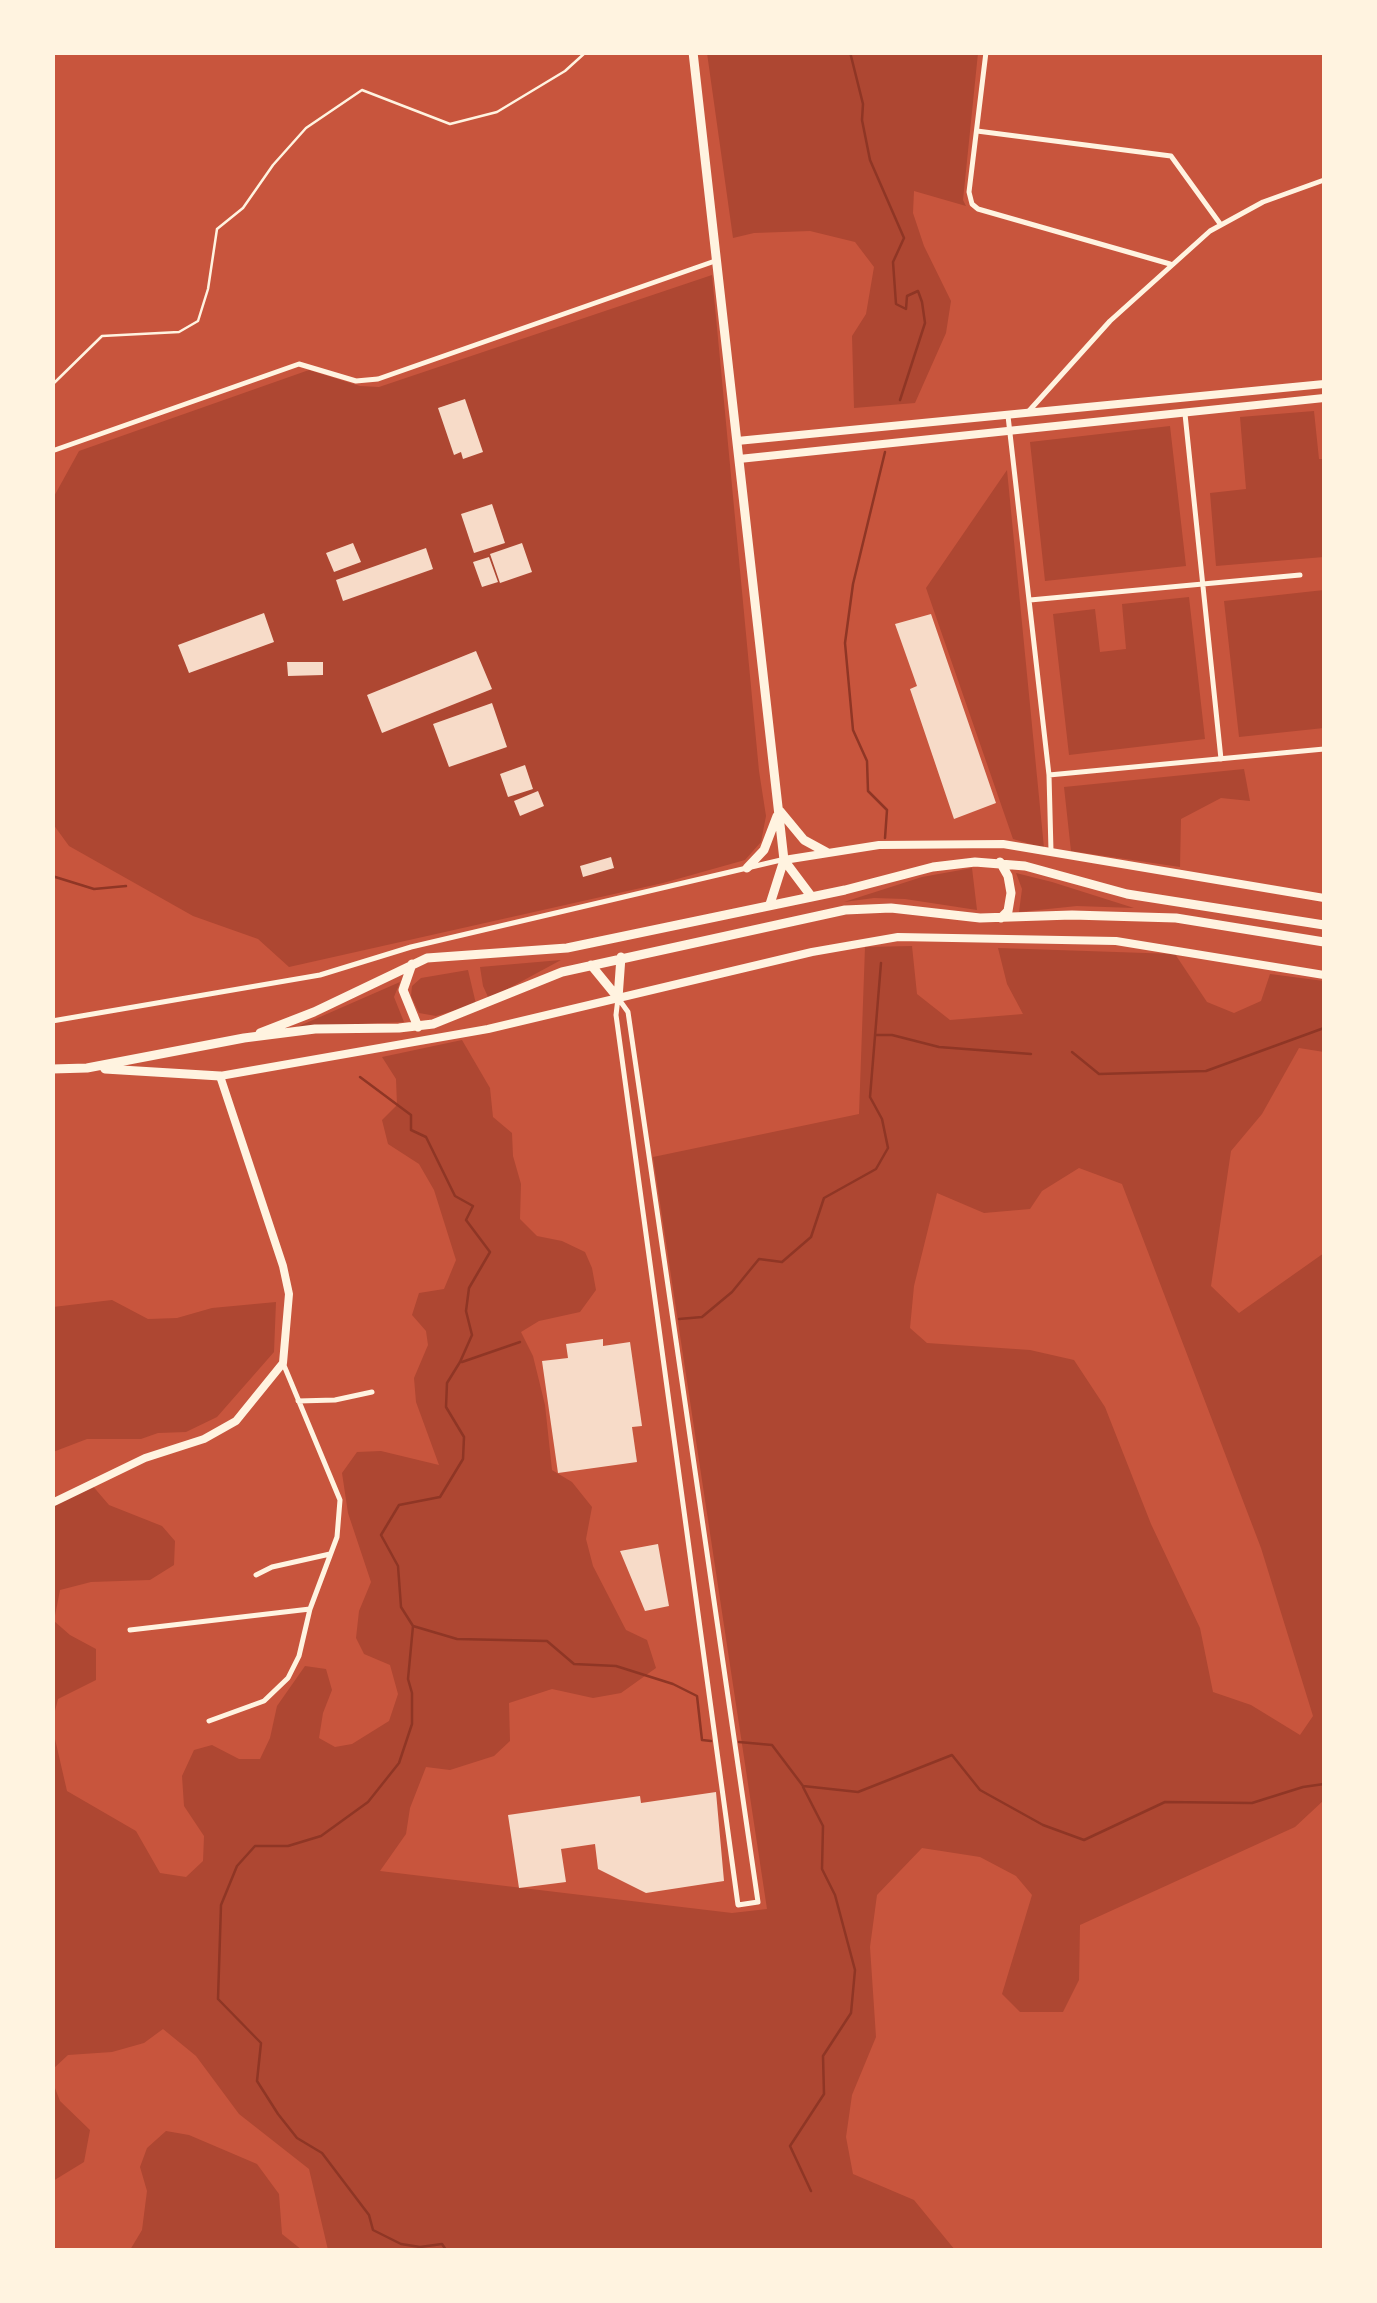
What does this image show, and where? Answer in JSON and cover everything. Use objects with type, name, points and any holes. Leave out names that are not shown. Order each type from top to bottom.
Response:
[{"type":"main road","points":[[694,52],[784,860],[770,904]]},
{"type":"main road","points":[[779,808],[804,840],[826,852]]},
{"type":"main road","points":[[747,868],[764,850],[779,808]]},
{"type":"main road","points":[[784,860],[811,896]]},
{"type":"main road","points":[[1000,862],[1011,893],[1002,918]]},
{"type":"main road","points":[[244,1038],[304,1016],[413,964],[448,955],[567,948],[932,866],[1000,862],[1127,894],[1324,925]]},
{"type":"main road","points":[[87,1068],[244,1038],[315,1030],[418,1026],[452,1018],[550,976],[844,910],[892,908],[1002,918],[1072,914],[1176,918],[1324,942]]},
{"type":"main road","points":[[618,998],[621,957]]},
{"type":"main road","points":[[413,964],[404,990],[418,1026]]},
{"type":"main road","points":[[591,965],[618,998]]},
{"type":"main road","points":[[52,1069],[220,1076]]},
{"type":"street","points":[[986,52],[969,192],[972,204],[978,210],[1170,264]]},
{"type":"street","points":[[976,131],[1171,156],[1222,225]]},
{"type":"street","points":[[1026,414],[1110,321],[1170,264],[1222,225],[1262,202],[1324,180]]},
{"type":"street","points":[[52,451],[299,364],[356,381],[378,379],[716,261]]},
{"type":"street","points":[[737,441],[1324,384]]},
{"type":"street","points":[[1224,393],[1225,407]]},
{"type":"street","points":[[739,459],[1324,398]]},
{"type":"street","points":[[1184,411],[1221,759]]},
{"type":"street","points":[[1008,416],[1049,775],[1051,853]]},
{"type":"street","points":[[1030,600],[1300,575]]},
{"type":"street","points":[[1049,775],[1324,749]]},
{"type":"street","points":[[52,1021],[301,980],[412,946],[747,868],[879,845],[1003,844],[1324,898]]},
{"type":"street","points":[[52,1503],[146,1458],[204,1439],[236,1420],[283,1363],[289,1294],[283,1266],[220,1076],[488,1029],[812,952],[898,938],[1116,941],[1324,975]]},
{"type":"street","points":[[618,998],[628,1012],[758,1902],[738,1905],[616,1015],[618,998]]},
{"type":"street","points":[[209,1721],[264,1702],[288,1678],[300,1656],[310,1610],[337,1537],[340,1500],[283,1363]]},
{"type":"street","points":[[298,1401],[334,1400],[372,1392]]},
{"type":"street","points":[[256,1575],[272,1567],[330,1554]]},
{"type":"street","points":[[130,1630],[310,1610]]},
{"type":"path","points":[[52,385],[102,336],[179,332],[198,322],[208,289],[217,229],[242,208],[306,128],[362,90],[450,124],[497,112],[565,72],[586,52]]},
{"type":"shaded area","points":[[707,53],[978,53],[963,200],[966,206],[914,191],[913,213],[924,246],[951,301],[946,333],[915,403],[854,408],[852,336],[866,314],[874,267],[855,242],[810,231],[754,233],[733,238]]},
{"type":"shaded area","points":[[712,275],[766,816],[761,842],[745,860],[663,883],[289,967],[258,939],[193,916],[69,846],[53,824],[52,500],[79,451],[309,370],[360,386],[379,387]]},
{"type":"shaded area","points":[[1314,411],[1319,459],[1324,459],[1324,557],[1216,566],[1210,493],[1246,489],[1240,417]]},
{"type":"shaded area","points":[[1170,426],[1186,566],[1045,581],[1030,442]]},
{"type":"shaded area","points":[[1007,470],[1044,848],[1013,839],[926,588]]},
{"type":"shaded area","points":[[1324,590],[1324,728],[1239,737],[1224,601]]},
{"type":"shaded area","points":[[1189,597],[1205,739],[1069,755],[1053,614],[1095,609],[1100,652],[1126,649],[1122,604]]},
{"type":"shaded area","points":[[1244,769],[1250,801],[1221,798],[1181,819],[1180,867],[1071,851],[1064,787]]},
{"type":"shaded area","points":[[972,868],[977,910],[905,899],[844,902],[922,877]]},
{"type":"shaded area","points":[[1016,873],[1134,908],[1077,906],[1019,912],[1022,889]]},
{"type":"shaded area","points":[[912,946],[917,994],[950,1020],[1023,1014],[1007,984],[998,948],[1175,954],[1207,1002],[1234,1013],[1261,1001],[1270,974],[1324,981],[1324,1052],[1299,1048],[1262,1114],[1231,1151],[1211,1286],[1239,1313],[1324,1253],[1324,1800],[1295,1827],[1080,1925],[1079,1980],[1063,2012],[1020,2012],[1002,1994],[1032,1895],[1016,1876],[980,1857],[922,1848],[877,1895],[870,1947],[876,2037],[852,2095],[846,2137],[853,2174],[914,2200],[955,2250],[328,2250],[309,2169],[239,2114],[196,2056],[163,2029],[144,2043],[112,2052],[68,2055],[53,2069],[52,1726],[67,1791],[136,1831],[160,1873],[186,1877],[203,1861],[204,1836],[184,1806],[182,1776],[194,1750],[212,1745],[239,1759],[260,1759],[270,1738],[277,1706],[305,1666],[326,1669],[332,1690],[319,1738],[335,1747],[352,1744],[389,1721],[398,1694],[390,1665],[364,1654],[356,1638],[359,1611],[371,1582],[348,1513],[342,1473],[357,1452],[381,1451],[439,1465],[416,1402],[414,1378],[428,1345],[426,1331],[412,1315],[419,1293],[444,1289],[456,1260],[434,1190],[419,1164],[388,1144],[382,1120],[397,1105],[396,1079],[382,1057],[462,1040],[490,1088],[493,1117],[512,1133],[513,1156],[521,1184],[520,1219],[537,1236],[562,1241],[585,1252],[592,1268],[596,1290],[580,1312],[539,1321],[521,1332],[533,1356],[545,1405],[552,1470],[572,1482],[592,1507],[586,1539],[593,1566],[626,1630],[647,1640],[656,1668],[621,1693],[593,1698],[552,1689],[509,1703],[510,1741],[494,1756],[450,1770],[426,1767],[410,1808],[406,1834],[380,1871],[732,1913],[767,1909],[653,1157],[859,1114],[865,947]],"holes":[[[1079,1168],[1122,1184],[1261,1548],[1313,1716],[1300,1735],[1251,1705],[1213,1692],[1200,1628],[1151,1524],[1105,1407],[1074,1360],[1030,1350],[927,1343],[910,1328],[914,1286],[937,1193],[984,1213],[1030,1209],[1042,1191]]]},
{"type":"shaded area","points":[[561,960],[489,999],[483,986],[480,967]]},
{"type":"shaded area","points":[[468,970],[476,1004],[436,1016],[419,1013],[411,996],[412,986],[421,978]]},
{"type":"shaded area","points":[[400,982],[394,997],[404,1022],[297,1027]]},
{"type":"shaded area","points":[[112,1300],[148,1319],[276,1302],[274,1352],[217,1417],[186,1432],[158,1433],[141,1439],[87,1439],[53,1452],[53,1307]]},
{"type":"shaded area","points":[[91,1484],[109,1505],[162,1526],[175,1541],[174,1565],[150,1580],[91,1582],[60,1590],[54,1621],[96,1649],[96,1680],[58,1699],[53,1719],[53,1502]]},
{"type":"shaded area","points":[[53,2083],[60,2101],[90,2130],[84,2162],[53,2181]]},
{"type":"shaded area","points":[[166,2131],[189,2135],[257,2164],[279,2194],[282,2234],[302,2250],[130,2250],[142,2230],[147,2191],[140,2167],[147,2148]]},
{"type":"building","points":[[465,399],[483,452],[463,459],[461,452],[454,455],[438,408]]},
{"type":"building","points":[[492,504],[505,543],[474,553],[461,514]]},
{"type":"building","points":[[353,543],[361,562],[334,572],[326,553]]},
{"type":"building","points":[[522,543],[532,572],[500,583],[490,554]]},
{"type":"building","points":[[426,548],[433,569],[343,601],[336,580]]},
{"type":"building","points":[[489,557],[498,582],[482,587],[473,562]]},
{"type":"building","points":[[264,613],[274,642],[189,673],[178,645]]},
{"type":"building","points":[[931,614],[996,803],[954,819],[910,689],[917,686],[895,624]]},
{"type":"building","points":[[476,651],[492,689],[382,733],[367,695]]},
{"type":"building","points":[[287,662],[323,662],[323,675],[288,676]]},
{"type":"building","points":[[492,703],[507,747],[449,767],[433,724]]},
{"type":"building","points":[[525,765],[533,789],[508,797],[500,774]]},
{"type":"building","points":[[538,791],[544,806],[520,816],[514,801]]},
{"type":"building","points":[[611,857],[614,868],[583,877],[580,866]]},
{"type":"building","points":[[603,1339],[603,1346],[630,1342],[642,1426],[632,1427],[637,1462],[558,1473],[542,1361],[568,1358],[566,1344]]},
{"type":"building","points":[[658,1544],[669,1606],[645,1611],[620,1551]]},
{"type":"building","points":[[716,1792],[724,1881],[646,1893],[598,1869],[595,1844],[561,1849],[566,1882],[519,1888],[508,1815],[640,1796],[641,1803]]},
{"type":"waterway","points":[[850,52],[863,104],[870,160],[904,238],[893,262],[896,304],[906,309],[907,296],[918,291],[922,302],[925,323],[900,400]]},
{"type":"waterway","points":[[885,452],[853,584],[845,643],[853,730],[867,761],[868,791],[887,810],[885,838]]},
{"type":"waterway","points":[[52,876],[94,889],[126,886]]},
{"type":"waterway","points":[[679,1319],[702,1317],[732,1292],[759,1259],[782,1262],[811,1237],[824,1198],[876,1169],[888,1148],[882,1119],[870,1097],[881,963]]},
{"type":"waterway","points":[[1072,1052],[1099,1074],[1206,1071],[1324,1028]]},
{"type":"waterway","points":[[875,1035],[892,1035],[939,1047],[1031,1054]]},
{"type":"waterway","points":[[360,1077],[411,1115],[411,1130],[426,1137],[455,1196],[473,1206],[466,1220],[490,1252],[469,1288],[466,1311],[472,1335],[447,1383],[446,1407],[464,1437],[463,1459],[440,1497],[399,1505],[381,1535],[398,1566],[401,1607],[413,1626],[408,1679],[412,1724],[399,1763],[368,1802],[321,1836],[288,1846],[255,1846],[237,1866],[221,1905],[218,1999],[261,2043],[257,2081],[278,2114],[297,2138],[322,2153],[369,2215],[373,2230],[401,2244],[442,2244],[446,2250]]},
{"type":"waterway","points":[[462,1362],[520,1342]]},
{"type":"waterway","points":[[413,1626],[457,1639],[547,1641],[574,1664],[616,1666],[673,1684],[697,1696],[702,1740],[711,1741]]},
{"type":"waterway","points":[[739,1742],[772,1745],[803,1786],[858,1792],[952,1755],[980,1790],[1043,1825],[1084,1840],[1165,1802],[1252,1803],[1324,1784]]},
{"type":"waterway","points":[[803,1787],[823,1826],[822,1869],[835,1895],[855,1970],[851,2013],[823,2056],[824,2094],[790,2146],[811,2191]]}]
